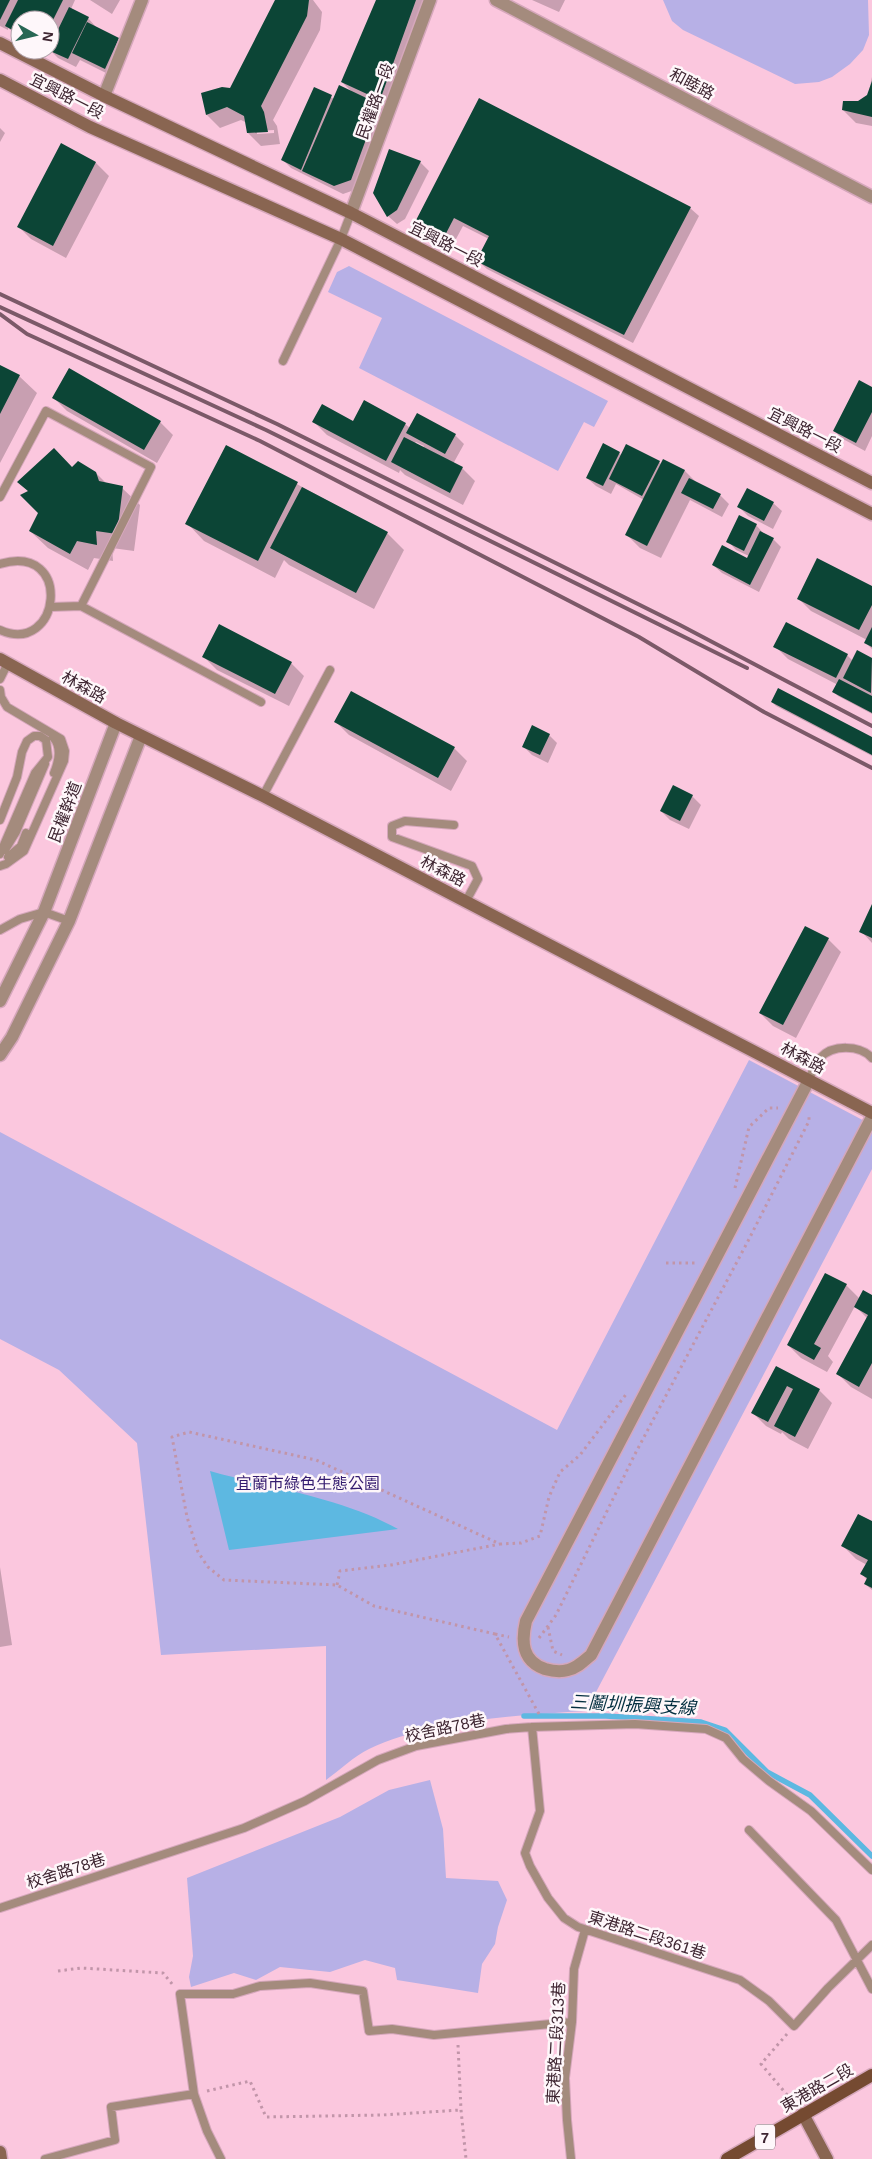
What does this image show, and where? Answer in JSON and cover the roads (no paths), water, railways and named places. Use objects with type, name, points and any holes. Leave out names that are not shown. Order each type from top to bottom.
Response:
[{"type":"main road","name":"東港路二段","points":[[727,2159],[872,2075]]},
{"type":"street","points":[[104,96],[142,0]]},
{"type":"street","name":"民權路一段","points":[[351,213],[430,0]]},
{"type":"street","name":"和睦路","points":[[496,0],[872,197]]},
{"type":"street","name":"宜興路一段","points":[[0,43],[104,96],[351,213],[872,483]]},
{"type":"street","name":"宜興路一段","points":[[0,80],[90,127],[341,240],[872,514]]},
{"type":"street","name":"林森路","points":[[4,661],[116,723],[263,796],[872,1113]]},
{"type":"street","name":"民權幹道","points":[[0,1001],[44,912],[116,723]]},
{"type":"street","points":[[0,1055],[12,1037],[70,921],[142,736]]},
{"type":"street","points":[[809,1080],[526,1621],[524,1641],[528,1658],[539,1667],[552,1671],[568,1670],[579,1665],[591,1655],[872,1117]]},
{"type":"street","points":[[803,2114],[827,2159]]},
{"type":"street","points":[[0,2152],[1,2159]]},
{"type":"lane","points":[[283,361],[341,240],[351,213]]},
{"type":"lane","points":[[0,497],[46,411],[151,467],[81,606]]},
{"type":"lane","points":[[0,564],[11,560],[23,561],[39,569],[50,584],[52,596],[50,608],[45,618],[37,627],[26,632],[1,632]]},
{"type":"lane","points":[[50,608],[81,606],[261,702]]},
{"type":"lane","points":[[0,679],[4,661]]},
{"type":"lane","points":[[263,796],[330,670]]},
{"type":"lane","points":[[0,690],[1,697],[7,708],[61,739],[65,751],[64,761],[24,851],[6,864],[0,864]]},
{"type":"lane","points":[[0,855],[10,843],[48,757],[50,748],[45,729]]},
{"type":"lane","points":[[0,820],[18,777],[22,752],[27,741],[34,736],[40,736],[46,740],[48,757]]},
{"type":"lane","points":[[454,825],[405,822],[392,826],[392,837],[472,866],[478,879],[466,901]]},
{"type":"lane","points":[[0,930],[20,919],[44,912],[70,921]]},
{"type":"lane","points":[[809,1080],[820,1057],[842,1047],[866,1051],[872,1058]]},
{"type":"lane","name":"校舍路78巷","points":[[0,1908],[244,1828],[305,1801],[378,1760],[416,1746],[506,1729],[532,1727],[635,1724],[706,1729],[726,1738],[743,1759],[769,1781],[811,1811],[872,1870]]},
{"type":"lane","name":"東港路二段361巷","points":[[532,1727],[540,1811],[526,1853],[530,1866],[548,1898],[564,1918],[585,1930],[740,1980],[769,2001],[794,2026],[857,1960]]},
{"type":"lane","points":[[749,1830],[836,1920],[872,1989]]},
{"type":"lane","name":"東港路二段313巷","points":[[571,2159],[565,2078],[572,2022],[574,1969],[585,1930]]},
{"type":"lane","points":[[857,1960],[872,1945]]},
{"type":"lane","points":[[221,2159],[207,2131],[194,2094],[180,1994],[233,1994],[260,1986],[310,1983],[363,1990],[369,2031],[392,2029],[434,2036],[457,2032],[572,2022]]},
{"type":"lane","points":[[45,2159],[115,2140],[111,2107],[194,2094]]},
{"type":"water","points":[[210,1471],[330,1501],[376,1518],[398,1529],[229,1550]]},
{"type":"waterway","name":"三鬮圳振興支線","points":[[524,1716],[606,1716],[701,1722],[725,1730],[767,1772],[810,1795],[872,1856]]},
{"type":"railway","points":[[0,294],[277,424],[680,625],[872,726]]},
{"type":"railway","points":[[0,307],[266,430],[747,668]]},
{"type":"railway","points":[[0,314],[27,334],[260,441],[639,637],[764,712],[872,768]]},
{"type":"park label","name":"宜蘭市綠色生態公園","points":[[308,1483]]}]
